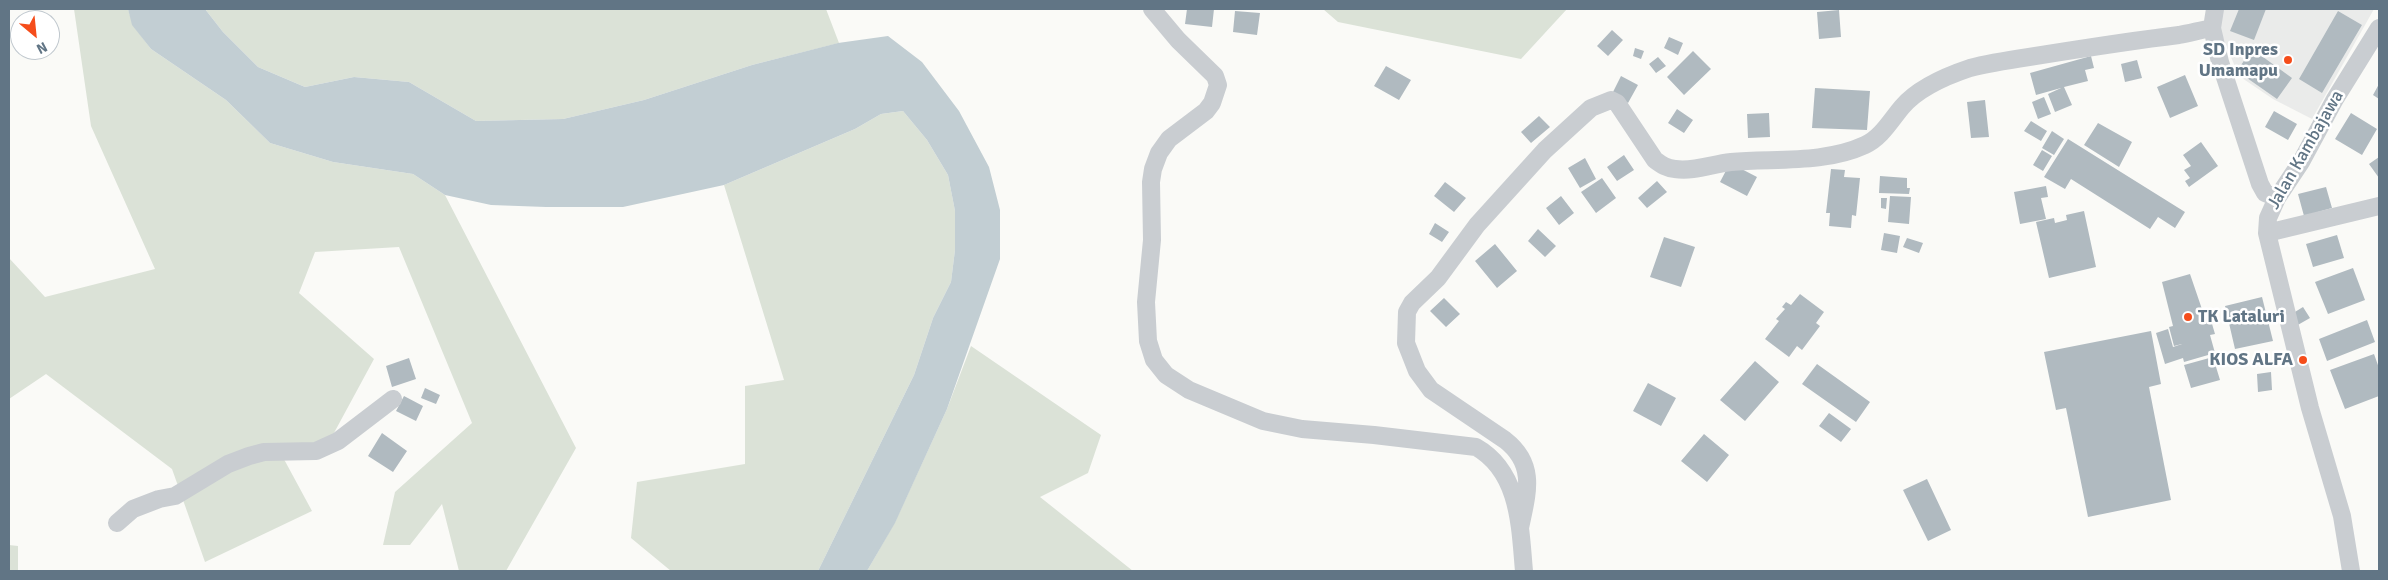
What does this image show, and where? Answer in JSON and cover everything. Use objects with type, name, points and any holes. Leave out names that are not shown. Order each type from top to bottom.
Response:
[{"type":"street","points":[[1152,9],[1178,40],[1215,76],[1218,85],[1212,103],[1206,112],[1169,139],[1159,153],[1153,169],[1151,182],[1152,240],[1146,302],[1148,341],[1154,360],[1166,375],[1189,390],[1263,421],[1302,429],[1374,434],[1476,447],[1488,454],[1504,474],[1516,504],[1524,571]]},
{"type":"street","points":[[2214,9],[2212,28],[2220,62],[2260,184],[2265,193],[2276,198]]},
{"type":"street","points":[[1520,528],[1527,491],[1526,470],[1521,457],[1516,449],[1505,440],[1431,390],[1423,381],[1406,343],[1407,312],[1412,303],[1438,278],[1477,225],[1545,150],[1591,108],[1604,101],[1611,100],[1617,103],[1655,160],[1663,166],[1674,169],[1688,170],[1723,163],[1831,155],[1866,145],[1880,134],[1915,94],[1934,83],[1970,68],[2098,44],[2181,34],[2212,28]]},
{"type":"street","name":"Jalan Kambajawa","points":[[2351,571],[2342,516],[2307,398],[2267,234],[2268,218],[2276,198],[2301,162],[2335,99],[2379,28]]},
{"type":"street","points":[[2267,234],[2379,206]]},
{"type":"street","points":[[117,522],[133,509],[159,499],[175,496],[228,464],[249,456],[264,452],[316,451],[329,446],[393,399]]},
{"type":"shaded area","points":[[74,9],[128,9],[133,25],[151,49],[226,100],[270,143],[333,162],[413,174],[445,195],[576,448],[506,571],[459,571],[442,504],[410,545],[383,545],[395,492],[472,423],[399,247],[315,252],[299,293],[374,359],[328,444],[279,450],[312,511],[205,562],[172,469],[46,374],[9,399],[9,258],[45,297],[155,269],[91,126]]},
{"type":"shaded area","points":[[128,9],[205,9],[223,32],[258,67],[305,87],[354,77],[409,82],[476,121],[563,119],[644,100],[752,65],[838,43],[888,36],[922,62],[959,111],[989,167],[1000,210],[1000,259],[947,409],[895,523],[867,571],[818,571],[914,375],[933,318],[951,282],[955,250],[955,211],[948,175],[927,140],[903,111],[881,114],[855,129],[724,185],[623,207],[491,205],[445,195],[413,174],[333,162],[270,143],[226,100],[151,49],[132,25]]},
{"type":"shaded area","points":[[205,9],[826,9],[839,43],[752,65],[644,100],[563,119],[476,121],[409,82],[354,77],[305,87],[258,67],[223,32]]},
{"type":"shaded area","points":[[1323,9],[1567,9],[1521,59],[1338,22]]},
{"type":"shaded area","name":"SD Inpres Umamapu","points":[[2220,9],[2374,9],[2312,119],[2273,99],[2239,76],[2217,24]]},
{"type":"shaded area","points":[[903,111],[927,140],[948,175],[955,211],[955,250],[951,282],[933,318],[914,375],[818,571],[671,571],[631,538],[637,482],[745,464],[745,386],[784,380],[724,185],[855,129],[881,114]]},
{"type":"shaded area","points":[[971,346],[1101,435],[1088,473],[1040,497],[1133,571],[867,571],[895,522],[947,409]]},
{"type":"shaded area","points":[[9,545],[18,546],[18,571],[9,571]]},
{"type":"building","points":[[1187,9],[1214,9],[1212,27],[1185,24]]},
{"type":"building","points":[[2239,9],[2266,9],[2254,40],[2230,31]]},
{"type":"building","points":[[1839,10],[1841,37],[1819,39],[1817,12]]},
{"type":"building","points":[[1235,11],[1260,13],[1257,35],[1233,32]]},
{"type":"building","points":[[2338,11],[2362,25],[2322,93],[2299,79]]},
{"type":"building","points":[[1612,30],[1623,40],[1608,56],[1597,46]]},
{"type":"building","points":[[1669,37],[1683,43],[1678,55],[1664,48]]},
{"type":"building","points":[[1635,48],[1644,51],[1641,59],[1633,56]]},
{"type":"building","points":[[2252,49],[2292,78],[2277,99],[2237,71]]},
{"type":"building","points":[[1693,51],[1711,69],[1684,95],[1667,77]]},
{"type":"building","points":[[2091,56],[2094,68],[2085,70],[2088,81],[2064,87],[2072,105],[2055,112],[2048,94],[2061,88],[2036,95],[2030,73]]},
{"type":"building","points":[[1658,57],[1666,66],[1656,73],[1649,64]]},
{"type":"building","points":[[2137,60],[2142,78],[2125,82],[2121,64]]},
{"type":"building","points":[[1386,66],[1411,80],[1399,100],[1374,86]]},
{"type":"building","points":[[2185,75],[2198,106],[2170,118],[2157,87]]},
{"type":"building","points":[[1621,76],[1638,85],[1628,103],[1612,94]]},
{"type":"building","points":[[2379,84],[2379,99],[2373,95]]},
{"type":"building","points":[[1815,88],[1870,91],[1867,130],[1812,128]]},
{"type":"building","points":[[2044,97],[2051,114],[2038,119],[2032,102]]},
{"type":"building","points":[[1985,100],[1989,137],[1971,138],[1967,102]]},
{"type":"building","points":[[1677,109],[1693,120],[1684,133],[1668,123]]},
{"type":"building","points":[[2274,111],[2297,124],[2288,140],[2265,127]]},
{"type":"building","points":[[1769,113],[1770,137],[1748,138],[1747,114]]},
{"type":"building","points":[[2351,113],[2377,129],[2362,155],[2335,139]]},
{"type":"building","points":[[1539,116],[1550,127],[1531,143],[1521,132]]},
{"type":"building","points":[[2031,121],[2047,131],[2041,141],[2024,131]]},
{"type":"building","points":[[2098,123],[2132,142],[2119,167],[2084,145]]},
{"type":"building","points":[[2052,131],[2064,139],[2054,155],[2042,148]]},
{"type":"building","points":[[2068,139],[2185,212],[2175,228],[2158,217],[2150,229],[2071,179],[2065,189],[2044,177]]},
{"type":"building","points":[[2201,142],[2218,166],[2189,187],[2185,181],[2190,178],[2184,170],[2191,166],[2183,155]]},
{"type":"building","points":[[2042,150],[2052,156],[2043,171],[2033,165]]},
{"type":"building","points":[[1624,155],[1634,170],[1617,181],[1607,167]]},
{"type":"building","points":[[2379,157],[2379,178],[2369,164]]},
{"type":"building","points":[[1585,158],[1596,179],[1580,188],[1568,168]]},
{"type":"building","points":[[1730,163],[1757,177],[1747,196],[1720,182]]},
{"type":"building","points":[[1831,169],[1845,170],[1844,177],[1860,178],[1856,216],[1852,215],[1851,228],[1829,226],[1830,213],[1826,213]]},
{"type":"building","points":[[1880,176],[1907,178],[1907,188],[1910,188],[1909,194],[1879,193]]},
{"type":"building","points":[[1602,178],[1616,198],[1596,213],[1581,192]]},
{"type":"building","points":[[1657,181],[1667,192],[1647,208],[1638,198]]},
{"type":"building","points":[[1445,182],[1466,198],[1454,212],[1434,196]]},
{"type":"building","points":[[2046,186],[2048,197],[2041,198],[2046,219],[2020,224],[2014,192]]},
{"type":"building","points":[[2326,187],[2332,208],[2304,216],[2298,194]]},
{"type":"building","points":[[1561,196],[1574,213],[1559,225],[1546,208]]},
{"type":"building","points":[[1890,196],[1911,197],[1909,224],[1888,222]]},
{"type":"building","points":[[1881,198],[1887,198],[1886,209],[1881,208]]},
{"type":"building","points":[[2084,211],[2096,267],[2049,278],[2036,222],[2054,218],[2055,223],[2067,220],[2066,215]]},
{"type":"building","points":[[1435,223],[1449,232],[1442,242],[1429,234]]},
{"type":"building","points":[[1538,229],[1556,246],[1545,257],[1528,241]]},
{"type":"building","points":[[1884,233],[1900,236],[1897,253],[1881,250]]},
{"type":"building","points":[[2337,235],[2344,258],[2313,267],[2306,244]]},
{"type":"building","points":[[1664,237],[1695,247],[1681,287],[1650,277]]},
{"type":"building","points":[[1907,238],[1923,243],[1919,253],[1903,247]]},
{"type":"building","points":[[1495,244],[1517,271],[1497,288],[1475,261]]},
{"type":"building","points":[[2353,268],[2365,300],[2328,314],[2315,282]]},
{"type":"building","name":"TK Lataluri","points":[[2190,274],[2205,318],[2210,317],[2215,334],[2210,335],[2215,353],[2184,362],[2183,358],[2165,364],[2156,333],[2168,329],[2173,347],[2182,344],[2174,346],[2169,327],[2173,326],[2162,282]]},
{"type":"building","points":[[1800,294],[1824,312],[1816,323],[1820,326],[1802,350],[1797,346],[1789,357],[1765,339],[1779,321],[1776,319],[1785,309],[1782,307],[1786,302],[1791,305]]},
{"type":"building","points":[[2262,297],[2273,341],[2235,349],[2225,306]]},
{"type":"building","points":[[1444,298],[1460,314],[1446,327],[1430,311]]},
{"type":"building","points":[[2303,307],[2310,318],[2296,326],[2290,315]]},
{"type":"building","points":[[2367,320],[2375,342],[2327,361],[2319,339]]},
{"type":"building","points":[[2151,331],[2161,384],[2149,387],[2171,500],[2088,517],[2066,408],[2056,410],[2044,352]]},
{"type":"building","points":[[2374,354],[2379,368],[2379,396],[2345,409],[2330,370]]},
{"type":"building","points":[[2213,357],[2220,380],[2191,388],[2184,365]]},
{"type":"building","points":[[409,358],[416,379],[392,387],[386,366]]},
{"type":"building","points":[[1755,361],[1779,382],[1745,421],[1720,400]]},
{"type":"building","points":[[1817,364],[1870,402],[1856,422],[1802,384]]},
{"type":"building","points":[[2271,372],[2272,390],[2258,392],[2257,374]]},
{"type":"building","points":[[1648,383],[1676,398],[1661,426],[1633,411]]},
{"type":"building","points":[[425,388],[440,395],[436,404],[421,398]]},
{"type":"building","points":[[404,396],[423,406],[416,421],[396,411]]},
{"type":"building","points":[[1829,413],[1851,429],[1841,442],[1819,426]]},
{"type":"building","points":[[382,433],[407,451],[393,472],[368,456]]},
{"type":"building","points":[[1704,434],[1729,455],[1707,482],[1681,461]]},
{"type":"building","points":[[1927,479],[1951,530],[1928,541],[1903,490]]},
{"type":"place","name":"SD Inpres Umamapu","points":[[2288,60]]},
{"type":"place","name":"TK Lataluri","points":[[2188,317]]},
{"type":"place","name":"KIOS ALFA","points":[[2303,360]]}]
